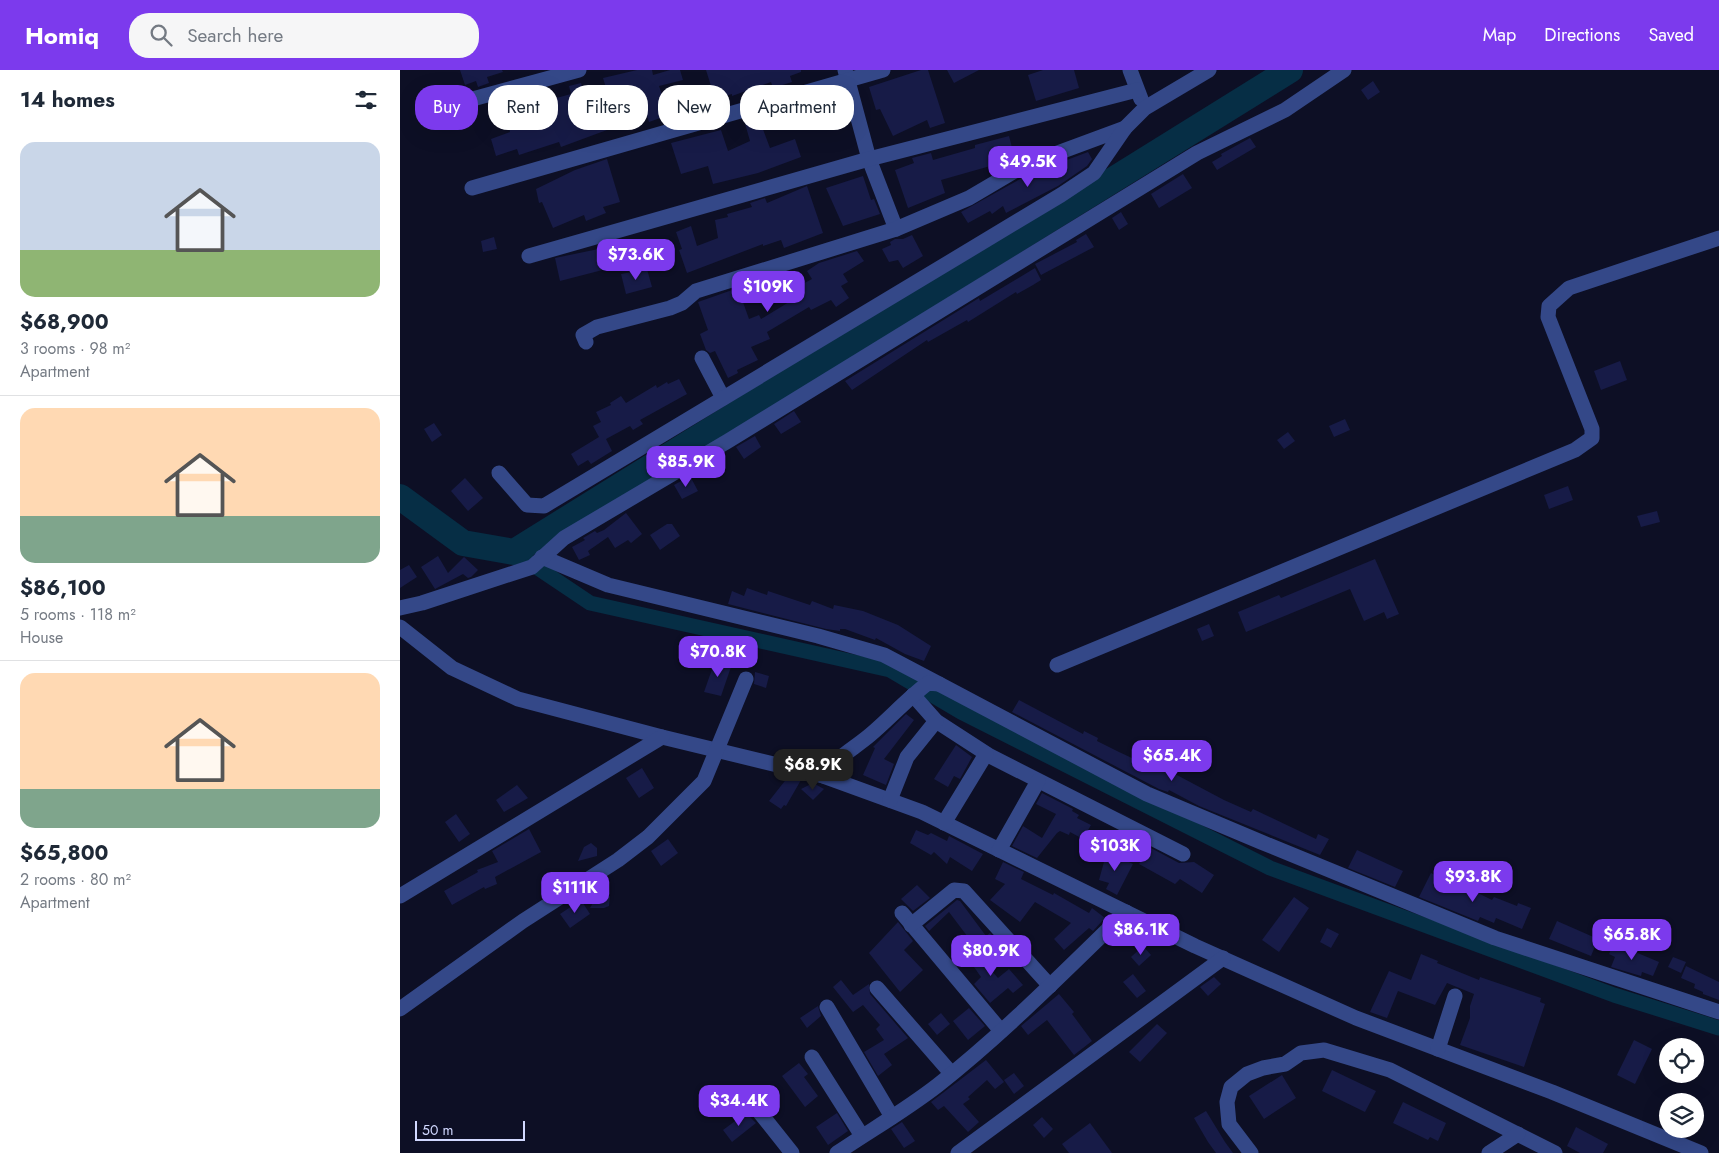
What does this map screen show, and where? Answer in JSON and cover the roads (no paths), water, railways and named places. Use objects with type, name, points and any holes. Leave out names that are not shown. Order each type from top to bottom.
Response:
[{"type":"street","points":[[478,98],[579,70]]},
{"type":"street","points":[[472,188],[847,74],[883,70]]},
{"type":"street","points":[[1130,70],[1145,108]]},
{"type":"street","points":[[499,473],[527,504],[544,506],[1061,195],[1094,172],[1125,128],[1145,108],[1209,70]]},
{"type":"street","points":[[400,608],[422,603],[537,562],[564,538],[728,441],[1197,153],[1284,110],[1344,70]]},
{"type":"street","points":[[847,74],[869,160],[896,229]]},
{"type":"street","points":[[529,256],[869,160],[1137,90]]},
{"type":"street","points":[[586,342],[583,334],[587,331],[670,308],[682,303],[696,291],[896,229],[969,198],[1026,165],[1125,128]]},
{"type":"street","points":[[1057,665],[1575,450],[1592,438],[1592,429],[1548,317],[1549,306],[1564,292],[1583,282],[1719,238]]},
{"type":"street","points":[[702,358],[723,398]]},
{"type":"street","points":[[537,562],[608,585],[818,636],[884,655],[924,688],[1147,794],[1495,938],[1719,1012]]},
{"type":"street","points":[[400,627],[452,668],[518,699],[717,751],[823,776],[890,800],[944,823],[1223,958],[1356,1018],[1701,1153]]},
{"type":"street","points":[[400,1009],[523,921],[618,860],[648,837],[704,781],[746,679]]},
{"type":"street","points":[[924,688],[936,721],[986,754],[1183,854]]},
{"type":"street","points":[[823,776],[834,761],[870,736],[924,688]]},
{"type":"street","points":[[890,800],[907,757],[936,721]]},
{"type":"street","points":[[400,896],[662,737]]},
{"type":"street","points":[[944,823],[986,754]]},
{"type":"street","points":[[999,850],[1038,781]]},
{"type":"street","points":[[1001,1031],[907,919],[954,890],[960,889],[964,891],[1050,986]]},
{"type":"street","points":[[837,1153],[892,1117],[951,1074],[1050,986],[1126,912]]},
{"type":"street","points":[[958,1153],[1223,958]]},
{"type":"street","points":[[878,988],[951,1074]]},
{"type":"street","points":[[1438,1049],[1455,996]]},
{"type":"street","points":[[827,1007],[892,1117]]},
{"type":"street","points":[[1251,1153],[1230,1124],[1227,1102],[1231,1087],[1247,1074],[1263,1068],[1286,1064],[1301,1053],[1324,1050],[1390,1070],[1555,1153]]},
{"type":"street","points":[[812,1057],[862,1136]]},
{"type":"street","points":[[753,1104],[792,1153]]},
{"type":"street","points":[[1489,1153],[1518,1134]]},
{"type":"waterway","points":[[400,497],[463,543],[514,552],[1290,70]]},
{"type":"waterway","points":[[514,552],[590,603],[890,670],[961,712],[1270,868],[1614,995],[1719,1028]]}]
